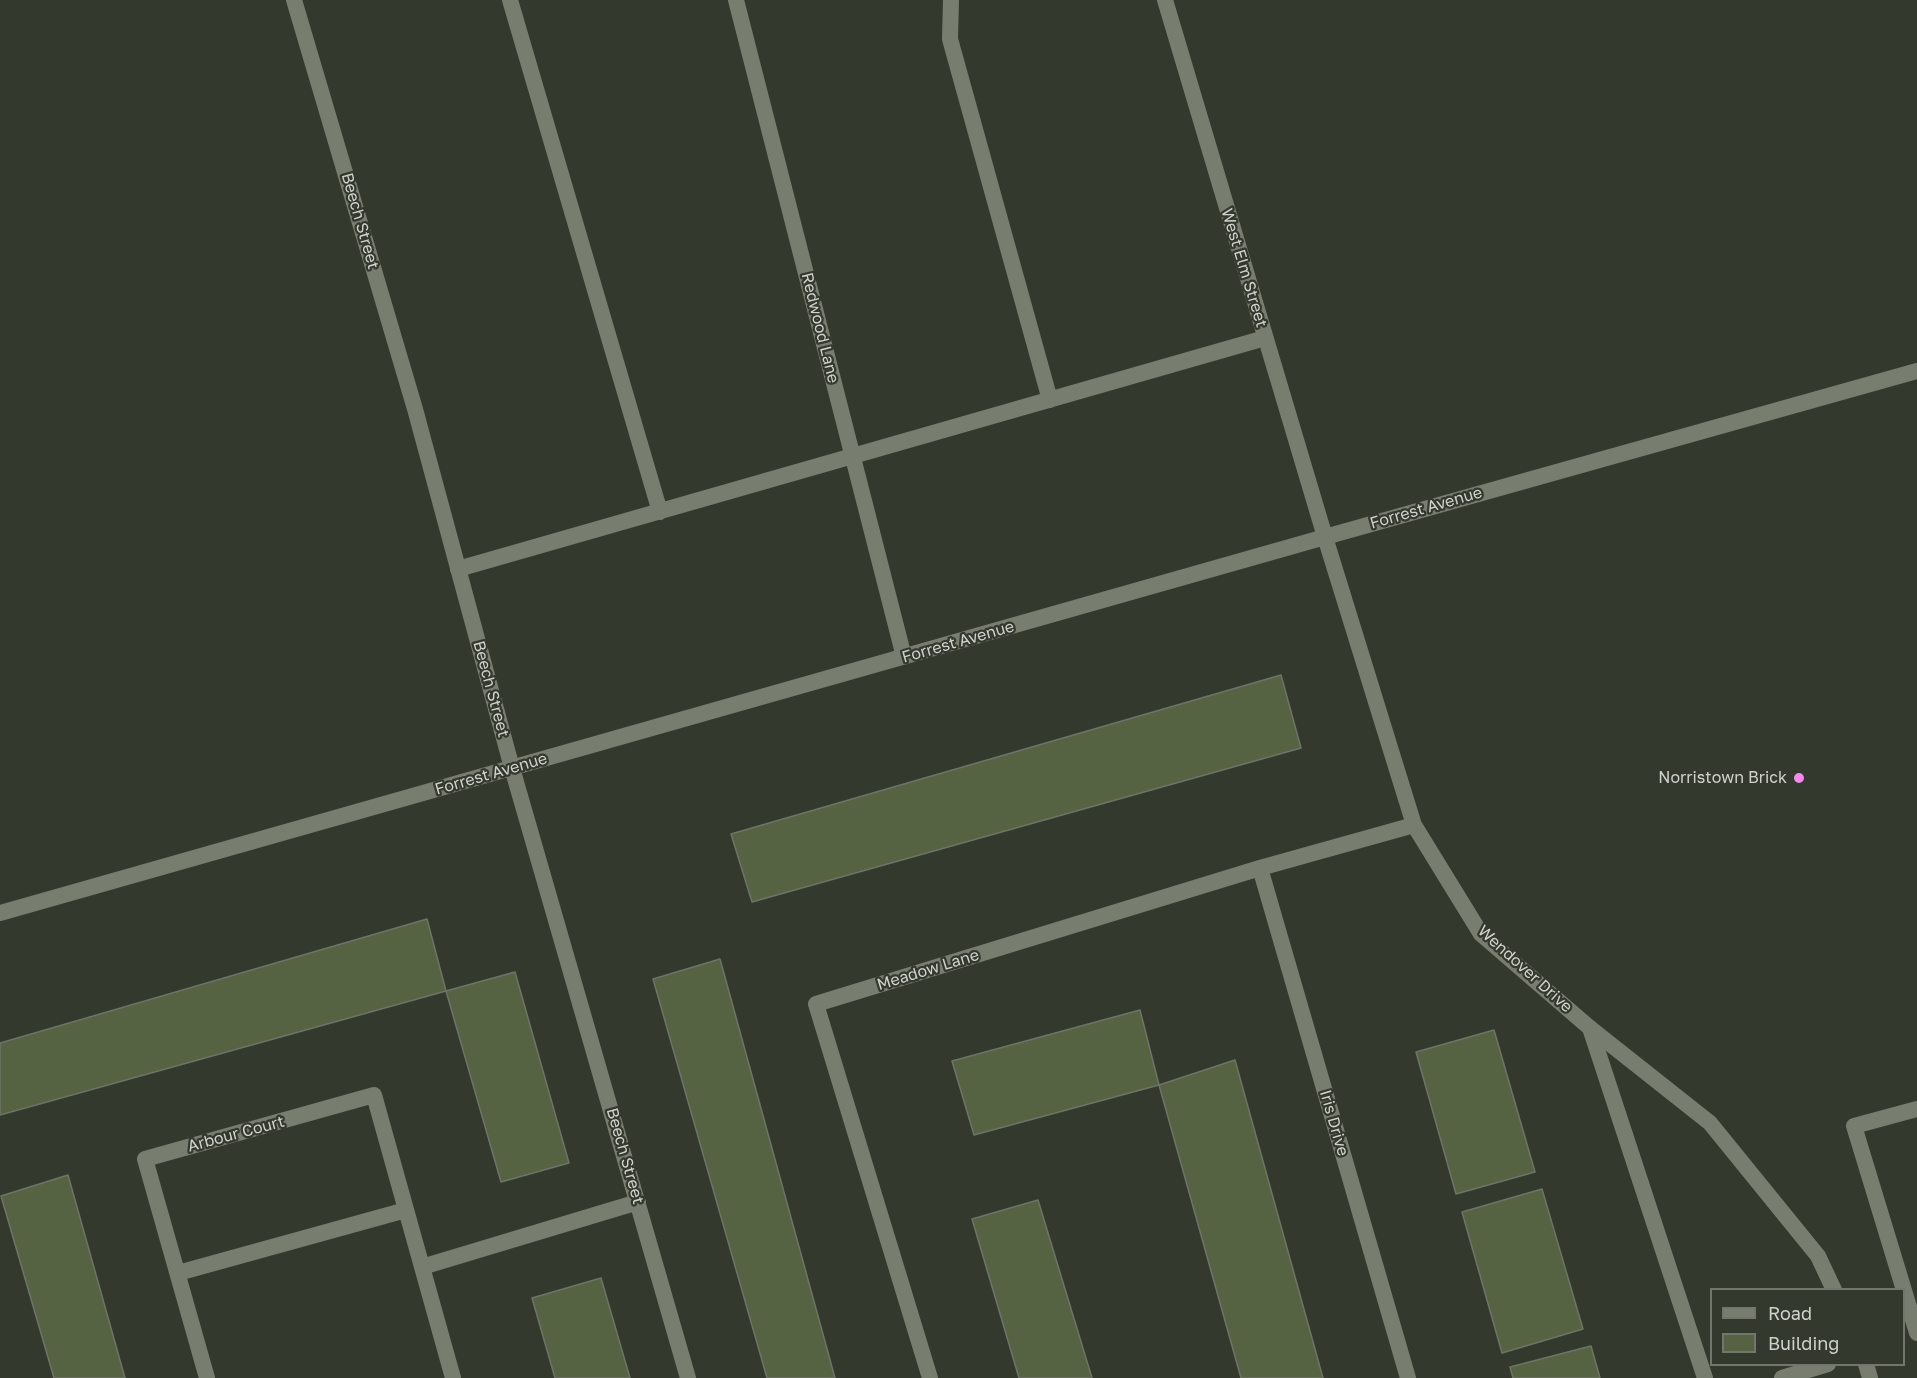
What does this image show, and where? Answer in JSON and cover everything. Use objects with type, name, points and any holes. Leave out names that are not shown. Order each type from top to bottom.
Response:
[{"type":"street","name":"Beech Street","points":[[294,0],[415,409],[512,768],[688,1378]]},
{"type":"street","points":[[510,0],[660,512]]},
{"type":"street","name":"Redwood Lane","points":[[736,0],[904,657]]},
{"type":"street","points":[[951,0],[950,39],[1050,400]]},
{"type":"street","name":"West Elm Street","points":[[1165,0],[1325,537]]},
{"type":"street","points":[[458,569],[1265,338]]},
{"type":"street","name":"Forrest Avenue","points":[[0,913],[1917,371]]},
{"type":"street","name":"Wendover Drive","points":[[1325,537],[1414,825],[1480,934],[1590,1028],[1710,1123],[1818,1256],[1833,1288]]},
{"type":"street","name":"Meadow Lane","points":[[930,1378],[816,1004],[1260,868],[1414,825]]},
{"type":"street","name":"Iris Drive","points":[[1260,868],[1408,1378]]},
{"type":"street","points":[[1590,1028],[1704,1378]]},
{"type":"street","name":"Arbour Court","points":[[207,1378],[145,1159],[374,1095],[453,1378]]},
{"type":"street","points":[[1903,1288],[1854,1126],[1917,1109]]},
{"type":"street","points":[[422,1267],[638,1202]]},
{"type":"street","points":[[178,1273],[406,1210]]},
{"type":"street","points":[[1905,1294],[1917,1334]]},
{"type":"street","points":[[1782,1378],[1824,1366]]},
{"type":"building","points":[[1281,675],[1301,748],[752,902],[731,834]]},
{"type":"building","points":[[427,919],[446,991],[0,1115],[0,1043]]},
{"type":"building","points":[[720,959],[835,1378],[767,1378],[653,979]]},
{"type":"building","points":[[515,972],[569,1163],[501,1182],[446,991]]},
{"type":"building","points":[[1140,1010],[1159,1085],[974,1135],[952,1061]]},
{"type":"building","points":[[1494,1030],[1535,1172],[1456,1194],[1416,1052]]},
{"type":"building","points":[[1235,1060],[1323,1378],[1241,1378],[1159,1085]]},
{"type":"building","points":[[68,1175],[125,1378],[54,1378],[1,1196]]},
{"type":"building","points":[[1542,1189],[1583,1329],[1502,1353],[1462,1212]]},
{"type":"building","points":[[1038,1200],[1092,1378],[1019,1378],[972,1219]]},
{"type":"building","points":[[601,1278],[630,1378],[555,1378],[532,1298]]},
{"type":"building","points":[[1591,1346],[1600,1378],[1513,1378],[1510,1367]]},
{"type":"place","name":"Norristown Brick","points":[[1799,778]]}]
